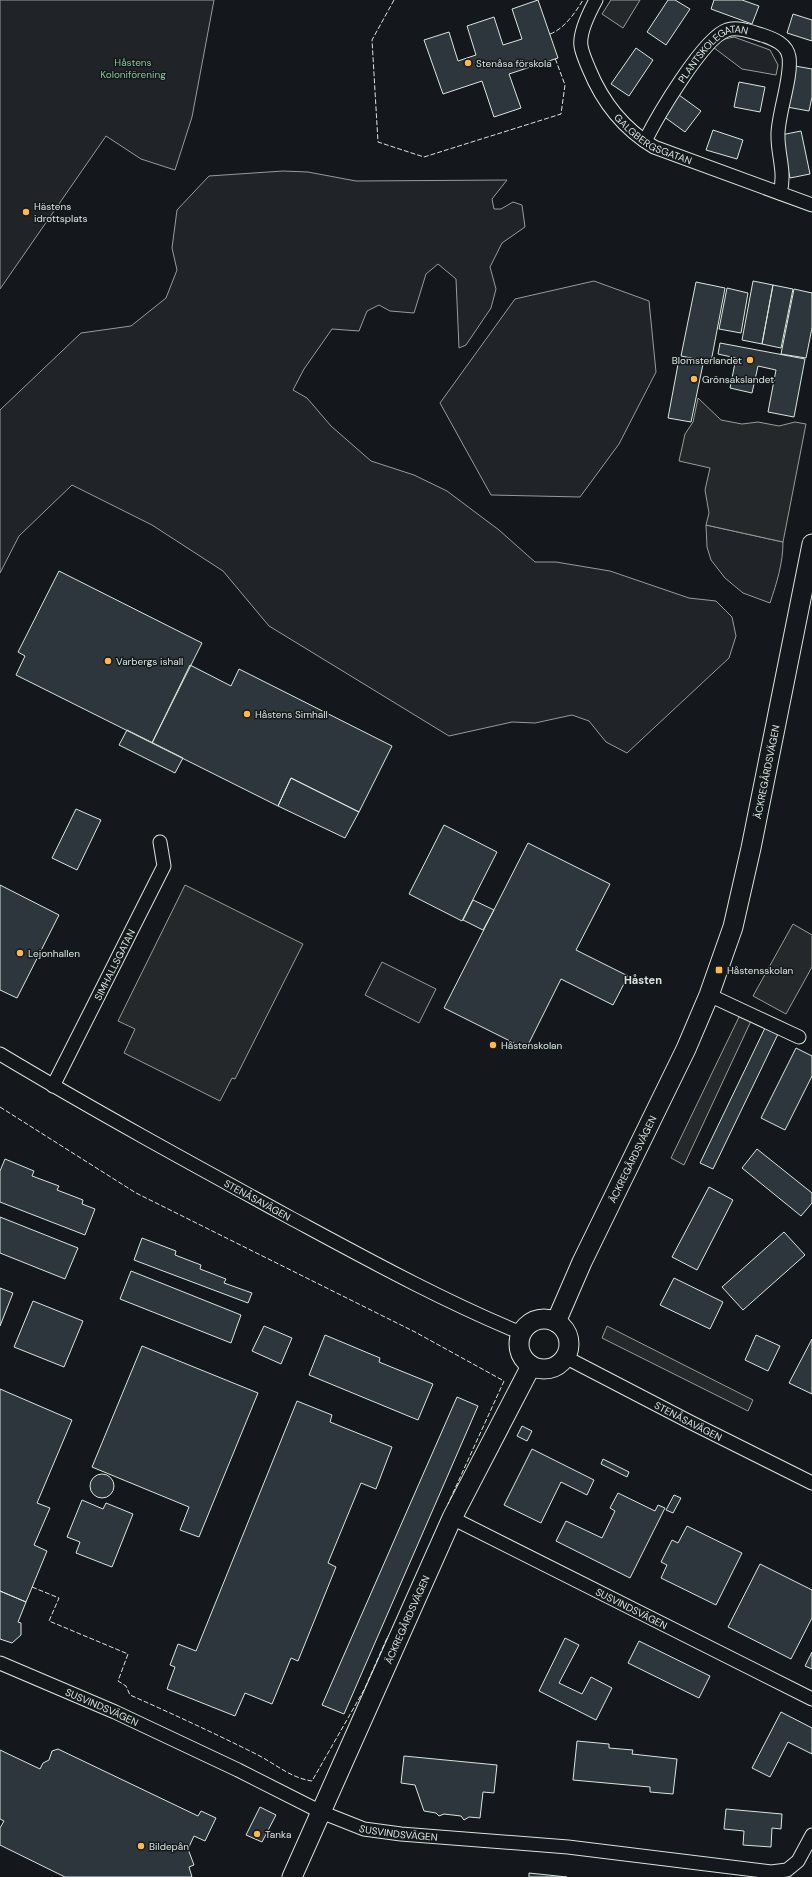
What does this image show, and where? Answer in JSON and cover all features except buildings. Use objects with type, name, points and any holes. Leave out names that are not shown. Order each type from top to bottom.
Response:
[{"type":"street","name":"GALGBERGSGATAN","points":[[596,0],[586,22],[581,45],[594,81],[610,109],[645,141],[687,160],[812,205]]},
{"type":"street","name":"PLANTSKOLEGATAN","points":[[645,141],[657,118],[695,61],[709,43],[719,34],[733,28],[771,38],[786,50],[789,65],[778,132],[783,174],[780,193]]},
{"type":"street","name":"ÄCKREGÅRDSVÄGEN","points":[[556,1322],[582,1262],[683,1056],[709,995],[733,927],[741,895],[812,544]]},
{"type":"street","name":"SIMHALLSGATAN","points":[[53,1086],[164,866],[160,842]]},
{"type":"street","points":[[709,995],[799,1037]]},
{"type":"street","name":"STENÅSAVÄGEN","points":[[0,1054],[162,1148],[401,1277],[460,1307],[521,1333]]},
{"type":"street","points":[[546,1319],[556,1322],[563,1329],[568,1338],[569,1348],[565,1357],[558,1366],[548,1370],[531,1366],[523,1359],[519,1349],[521,1333],[527,1325],[536,1320],[546,1319]]},
{"type":"street","name":"STENÅSAVÄGEN","points":[[565,1357],[676,1415],[812,1483]]},
{"type":"street","name":"ÄCKREGÅRDSVÄGEN","points":[[292,1877],[452,1518],[531,1366]]},
{"type":"street","name":"SUSVINDSVÄGEN","points":[[452,1518],[812,1699]]},
{"type":"street","name":"SUSVINDSVÄGEN","points":[[0,1663],[115,1712],[238,1770],[321,1812],[364,1829],[401,1834],[568,1847],[788,1873],[798,1861],[812,1835]]},
{"type":"green space","name":"Håstens Koloniförening","points":[[0,0],[214,0],[192,117],[175,170],[141,159],[106,136],[0,289]]},
{"type":"green space","points":[[734,37],[770,50],[778,65],[776,75],[742,69],[713,47],[716,41]]},
{"type":"green space","points":[[283,171],[308,172],[356,181],[507,180],[492,199],[494,209],[501,209],[513,202],[522,205],[525,227],[502,243],[490,267],[496,289],[491,308],[466,345],[459,348],[456,279],[438,264],[426,274],[414,313],[390,311],[379,305],[367,311],[359,331],[332,329],[304,369],[293,390],[307,398],[331,426],[371,461],[414,475],[447,491],[499,530],[535,562],[556,562],[610,571],[689,598],[716,601],[732,617],[736,636],[729,658],[627,753],[606,742],[589,721],[572,715],[535,723],[512,722],[449,736],[269,626],[223,571],[152,525],[72,485],[19,536],[0,573],[0,410],[81,333],[131,326],[166,298],[177,270],[172,248],[177,210],[209,176]]},
{"type":"green space","points":[[594,281],[649,301],[656,372],[619,444],[580,497],[491,495],[440,403],[515,299]]},
{"type":"green space","points":[[706,525],[783,542],[781,565],[770,603],[743,593],[725,578],[711,560],[707,547]]},
{"type":"green space","points":[[382,962],[436,989],[419,1023],[365,995]]},
{"type":"shaded area","points":[[611,0],[640,0],[623,28],[602,14]]},
{"type":"shaded area","points":[[698,398],[721,420],[742,424],[758,422],[779,426],[795,422],[806,424],[783,542],[706,525],[709,513],[705,490],[710,468],[679,461],[685,434],[693,422]]},
{"type":"shaded area","points":[[185,885],[303,944],[235,1079],[232,1078],[220,1101],[124,1053],[135,1029],[118,1021]]},
{"type":"shaded area","points":[[793,924],[812,935],[812,967],[786,1014],[753,996]]},
{"type":"shaded area","points":[[739,1017],[751,1021],[684,1165],[671,1158]]},
{"type":"shaded area","points":[[607,1326],[753,1400],[748,1411],[602,1338]]},
{"type":"fence","points":[[394,0],[372,40],[378,142],[424,157],[561,114],[565,85],[555,58]]},
{"type":"fence","points":[[550,34],[560,28],[573,15],[583,0]]},
{"type":"fence","points":[[0,1107],[136,1193],[415,1332],[504,1381],[448,1504]]},
{"type":"fence","points":[[32,1587],[59,1598],[49,1621],[128,1654],[118,1681],[126,1686],[130,1695],[242,1747],[297,1777],[312,1781],[364,1690],[388,1636]]},
{"type":"place","name":"Stenåsa förskola","points":[[468,63]]},
{"type":"place","name":"Hästens idrottsplats","points":[[26,212]]},
{"type":"place","name":"Blomsterlandet","points":[[750,360]]},
{"type":"place","name":"Grönsakslandet","points":[[694,379]]},
{"type":"place","name":"Varbergs ishall","points":[[108,661]]},
{"type":"place","name":"Håstens Simhall","points":[[247,714]]},
{"type":"place","name":"Lejonhallen","points":[[20,953]]},
{"type":"place","name":"Håstensskolan","points":[[719,970]]},
{"type":"place","name":"Håstenskolan","points":[[493,1045]]},
{"type":"place","name":"Tanka","points":[[257,1834]]},
{"type":"place","name":"Bildepån","points":[[141,1846]]},
{"type":"district","name":"Håsten","points":[[643,980]]}]
